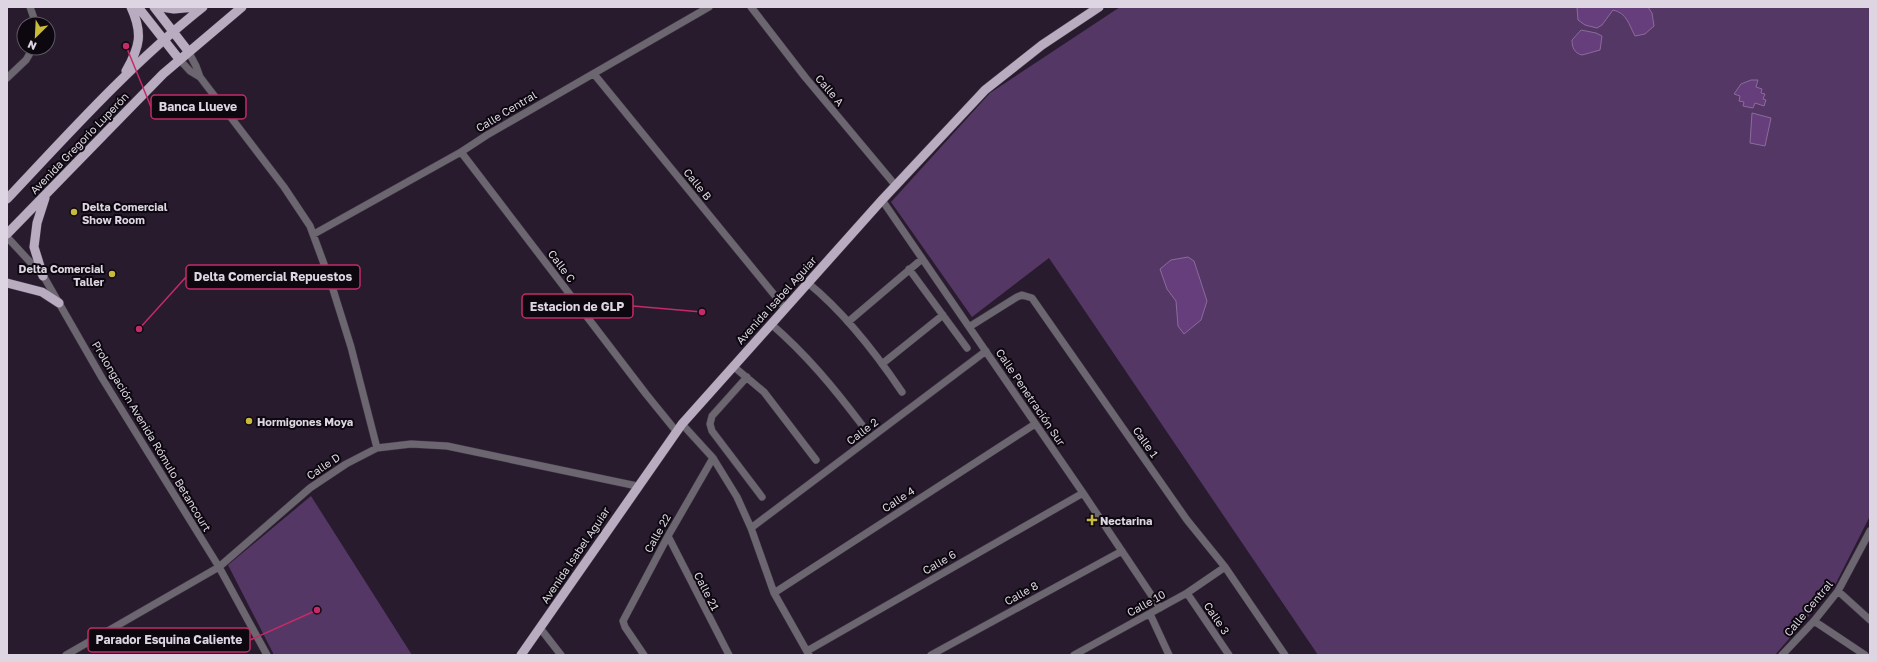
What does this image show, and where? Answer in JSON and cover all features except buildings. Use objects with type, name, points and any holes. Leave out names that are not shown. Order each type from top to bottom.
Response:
[{"type":"main road","points":[[119,81],[137,50],[139,40],[138,21],[131,7]]},
{"type":"main road","points":[[138,7],[179,59]]},
{"type":"main road","points":[[154,7],[188,51]]},
{"type":"main road","points":[[161,7],[174,10],[196,7]]},
{"type":"main road","name":"Avenida Gregorio Luperón","points":[[7,199],[119,81],[203,7]]},
{"type":"main road","name":"Avenida Gregorio Luperón","points":[[7,235],[158,79],[188,51],[242,7]]},
{"type":"main road","name":"Avenida Isabel Aguiar","points":[[521,655],[679,427],[733,366],[882,200],[985,90],[1042,45],[1099,7]]},
{"type":"main road","points":[[7,192],[19,186]]},
{"type":"main road","points":[[43,276],[34,247],[34,240],[36,223],[46,195]]},
{"type":"main road","points":[[7,283],[42,292],[59,303]]},
{"type":"street","name":"Calle Central","points":[[314,234],[461,152],[709,7]]},
{"type":"street","name":"Calle A","points":[[750,7],[805,78],[896,186]]},
{"type":"street","points":[[188,51],[200,77],[284,187],[314,234],[351,347],[377,448]]},
{"type":"street","points":[[7,78],[26,60],[28,56]]},
{"type":"street","points":[[179,59],[190,71],[200,77]]},
{"type":"street","name":"Calle B","points":[[594,74],[785,308]]},
{"type":"street","name":"Calle C","points":[[461,152],[646,394],[713,458],[737,497],[751,528],[774,593],[808,653]]},
{"type":"street","name":"Calle Penetración Sur","points":[[882,200],[1083,492],[1160,608]]},
{"type":"street","name":"Prolongación Avenida Rómulo Betancourt","points":[[7,235],[43,276],[102,378],[219,568],[267,655]]},
{"type":"street","points":[[848,322],[922,259]]},
{"type":"street","points":[[909,269],[967,348]]},
{"type":"street","points":[[808,283],[836,308],[882,364],[902,392]]},
{"type":"street","name":"Calle 1","points":[[969,327],[1016,297],[1022,295],[1032,298],[1187,520],[1225,566],[1285,655]]},
{"type":"street","points":[[882,364],[943,315]]},
{"type":"street","points":[[771,324],[790,340],[819,370],[862,425]]},
{"type":"street","name":"Calle 2","points":[[751,528],[986,351]]},
{"type":"street","points":[[733,366],[764,392],[777,407],[816,460]]},
{"type":"street","points":[[747,377],[712,416],[710,424],[712,431],[762,497]]},
{"type":"street","name":"Calle 4","points":[[774,593],[1035,424]]},
{"type":"street","name":"Calle D","points":[[66,655],[219,568],[310,488],[346,464],[377,448],[411,444],[447,446],[637,486]]},
{"type":"street","name":"Calle 22","points":[[644,655],[625,627],[623,621],[668,536],[713,458]]},
{"type":"street","name":"Calle 6","points":[[808,653],[1083,492]]},
{"type":"street","name":"Calle Central","points":[[1786,654],[1838,591],[1870,531]]},
{"type":"street","name":"Calle 21","points":[[668,536],[729,655]]},
{"type":"street","name":"Calle 8","points":[[931,655],[1122,551]]},
{"type":"street","name":"Calle 10","points":[[1074,655],[1150,614],[1187,592],[1225,566]]},
{"type":"street","points":[[1838,591],[1870,620]]},
{"type":"street","name":"Calle 3","points":[[1187,592],[1229,655]]},
{"type":"street","points":[[1150,614],[1169,655]]},
{"type":"street","points":[[1814,621],[1865,655]]},
{"type":"street","points":[[540,628],[561,655]]},
{"type":"shaded area","points":[[1120,7],[1870,7],[1870,516],[1834,587],[1775,655],[1318,655],[1049,258],[972,317],[891,202],[990,93]]},
{"type":"shaded area","points":[[1577,7],[1648,7],[1652,13],[1654,26],[1645,34],[1635,36],[1625,17],[1613,10],[1602,25],[1597,28],[1585,25],[1578,20]]},
{"type":"shaded area","points":[[1581,30],[1596,33],[1602,36],[1600,50],[1582,55],[1575,51],[1572,40]]},
{"type":"shaded area","points":[[1751,80],[1758,80],[1756,87],[1762,89],[1761,93],[1765,94],[1763,99],[1766,100],[1764,106],[1755,103],[1753,108],[1743,106],[1744,102],[1739,101],[1740,96],[1734,94],[1741,84]]},
{"type":"shaded area","points":[[1752,113],[1771,118],[1765,146],[1750,143]]},
{"type":"shaded area","points":[[1188,257],[1194,261],[1207,301],[1201,320],[1184,334],[1178,326],[1176,301],[1167,289],[1160,269],[1171,260]]},
{"type":"shaded area","points":[[311,496],[412,655],[274,655],[228,565]]},
{"type":"place","name":"Banca Llueve","points":[[126,46]]},
{"type":"place","name":"Delta Comercial Show Room","points":[[74,212]]},
{"type":"place","name":"Delta Comercial Taller","points":[[112,274]]},
{"type":"place","name":"Estacion de GLP","points":[[702,312]]},
{"type":"place","name":"Delta Comercial Repuestos","points":[[139,329]]},
{"type":"place","name":"Hormigones Moya","points":[[249,421]]},
{"type":"place","name":"Nectarina","points":[[1092,520]]},
{"type":"place","name":"Parador Esquina Caliente","points":[[317,610]]}]
